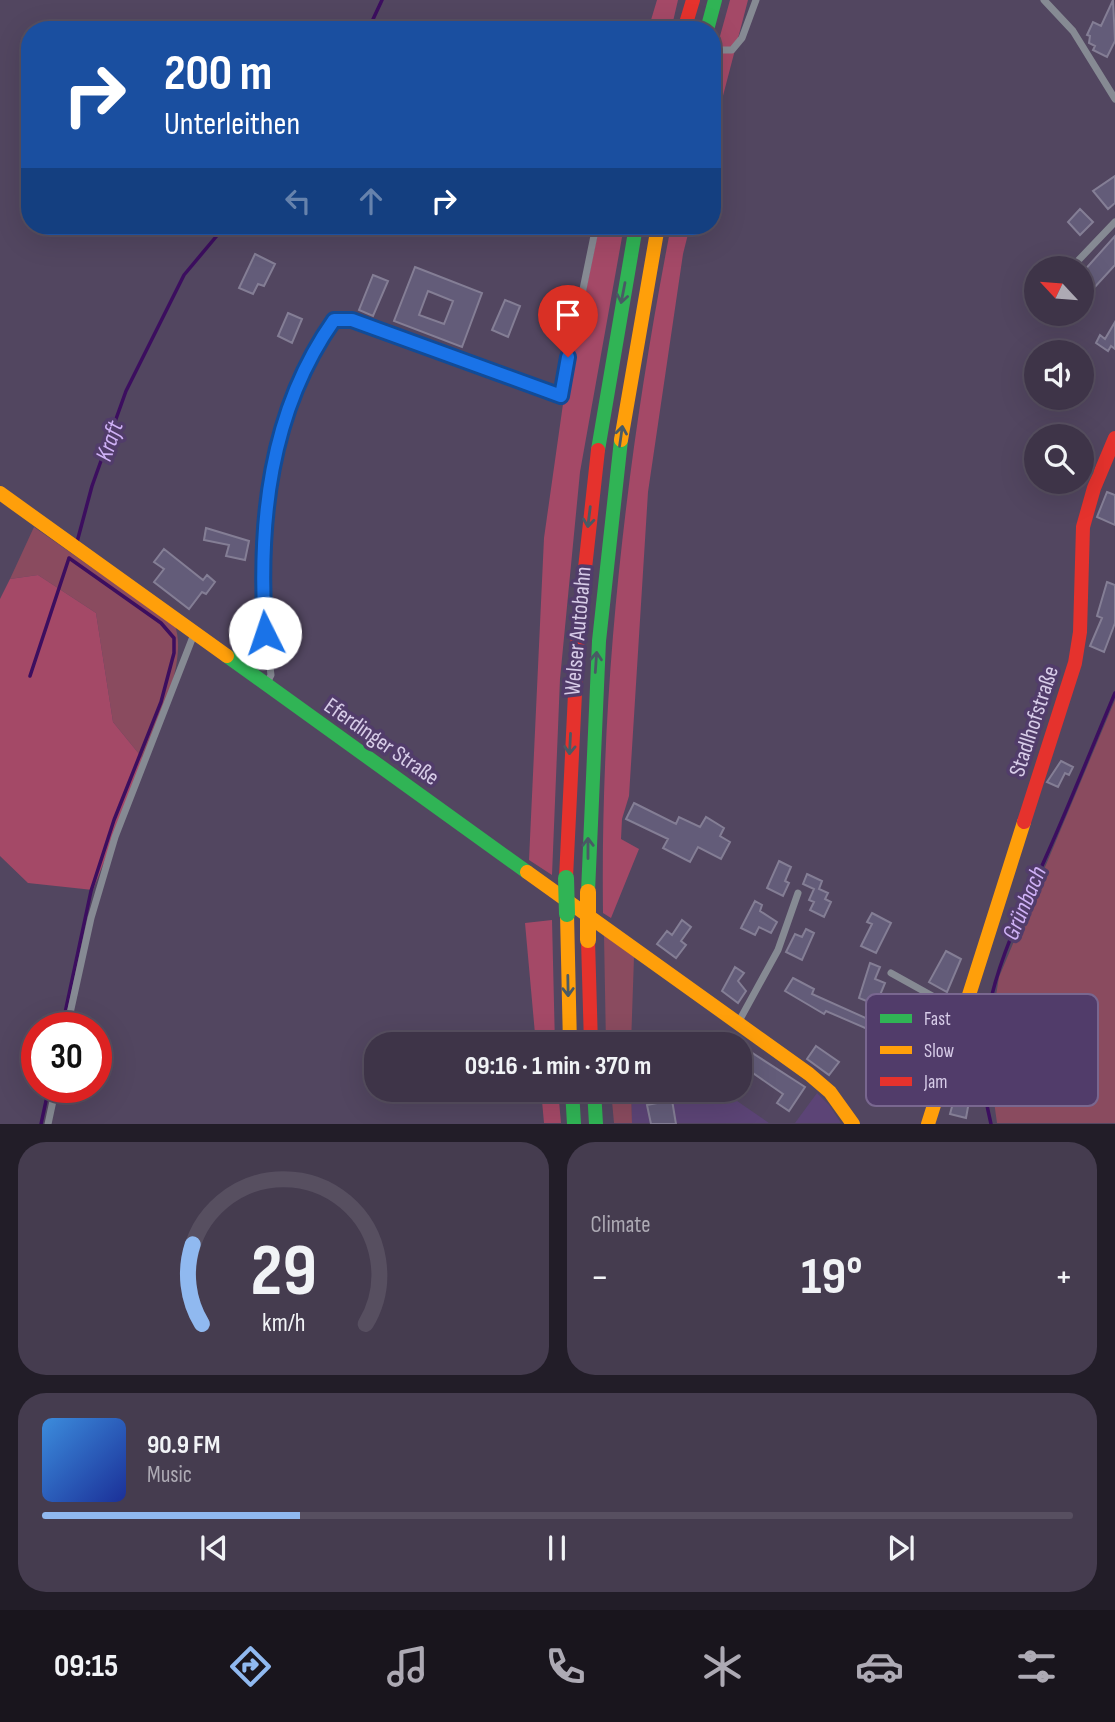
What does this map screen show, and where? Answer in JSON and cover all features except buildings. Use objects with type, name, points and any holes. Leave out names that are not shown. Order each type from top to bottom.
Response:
[{"type":"main road","points":[[687,21],[693,0]]},
{"type":"main road","points":[[709,21],[715,0]]},
{"type":"main road","name":"Welser Autobahn","points":[[570,1032],[566,878],[574,658],[613,341],[634,235]]},
{"type":"main road","name":"Welser Autobahn","points":[[591,1032],[588,892],[594,698],[608,530],[634,347],[656,235]]},
{"type":"main road","name":"Stadlhofstraße","points":[[969,994],[1075,663],[1083,626],[1080,553],[1083,525],[1115,438]]},
{"type":"main road","name":"Eferdinger Straße","points":[[0,493],[738,1023],[830,1092],[853,1124]]},
{"type":"main road","points":[[573,1102],[575,1124]]},
{"type":"main road","points":[[595,1102],[596,1124]]},
{"type":"main road","name":"Stadlhofstraße","points":[[928,1124],[934,1106]]},
{"type":"street","points":[[721,50],[732,50],[742,38],[756,0]]},
{"type":"street","points":[[1044,0],[1073,31],[1115,98]]},
{"type":"street","points":[[1082,256],[1115,222]]},
{"type":"street","points":[[266,686],[271,675],[265,633],[262,567],[265,515],[276,449],[294,390],[313,350],[334,320],[352,320],[561,396],[594,235]]},
{"type":"street","points":[[70,1012],[91,918],[115,837],[194,634]]},
{"type":"street","points":[[738,1023],[778,950],[798,894]]},
{"type":"street","points":[[891,972],[930,994]]},
{"type":"street","points":[[48,1124],[53,1103]]},
{"type":"shaded area","points":[[657,0],[678,0],[673,21],[651,21]]},
{"type":"shaded area","points":[[730,0],[748,0],[721,104],[721,32]]},
{"type":"shaded area","points":[[597,235],[622,235],[580,472],[560,679],[552,875],[529,860],[544,538],[563,404]]},
{"type":"shaded area","points":[[669,235],[688,235],[648,492],[629,796],[622,819],[621,839],[639,849],[611,918],[603,913],[603,826],[612,654],[629,482]]},
{"type":"shaded area","points":[[34,527],[175,626],[178,640],[174,674],[163,712],[144,760],[113,722],[96,613],[38,575],[10,579]]},
{"type":"shaded area","points":[[38,575],[96,613],[113,722],[144,760],[93,890],[28,883],[0,856],[0,599],[10,579]]},
{"type":"shaded area","points":[[1115,700],[1115,1123],[997,1123],[995,1106],[1098,1106],[1098,994],[996,994],[999,977]]},
{"type":"shaded area","points":[[552,920],[555,1032],[535,1032],[525,923]]},
{"type":"shaded area","points":[[604,935],[634,957],[631,1032],[606,1032]]},
{"type":"shaded area","points":[[817,1093],[829,1105],[841,1123],[795,1123]]},
{"type":"shaded area","points":[[542,1102],[559,1102],[561,1123],[544,1123]]},
{"type":"shaded area","points":[[612,1102],[631,1102],[632,1123],[614,1123]]},
{"type":"shaded area","points":[[631,1102],[738,1102],[769,1123],[632,1123]]},
{"type":"waterway","name":"Kraft","points":[[372,21],[382,0]]},
{"type":"waterway","name":"Kraft","points":[[77,542],[92,486],[126,391],[184,275],[217,235]]},
{"type":"waterway","name":"Kraft","points":[[30,676],[69,558]]},
{"type":"waterway","points":[[65,1012],[91,891],[114,820],[161,702],[174,653],[174,638],[161,623],[69,558]]},
{"type":"waterway","name":"Grünbach","points":[[992,994],[1019,917],[1115,693]]},
{"type":"waterway","points":[[41,1124],[46,1103]]},
{"type":"waterway","name":"Grünbach","points":[[988,1106],[991,1124]]},
{"type":"traffic: fast","points":[[709,21],[715,0]]},
{"type":"traffic: fast","points":[[598,450],[634,235]]},
{"type":"traffic: fast","points":[[588,892],[599,641],[621,440]]},
{"type":"traffic: fast","points":[[227,656],[527,872]]},
{"type":"traffic: fast","points":[[566,878],[567,914]]},
{"type":"traffic: fast","points":[[573,1102],[574,1124]]},
{"type":"traffic: fast","points":[[595,1102],[596,1124]]},
{"type":"traffic: slow","points":[[621,440],[656,235]]},
{"type":"traffic: slow","points":[[0,493],[227,656]]},
{"type":"traffic: slow","points":[[969,994],[1024,822]]},
{"type":"traffic: slow","points":[[527,872],[809,1074],[830,1092],[853,1124]]},
{"type":"traffic: slow","points":[[588,892],[588,940]]},
{"type":"traffic: slow","points":[[567,914],[570,1032]]},
{"type":"traffic: slow","points":[[928,1124],[934,1106]]},
{"type":"traffic: jam","points":[[687,21],[693,0]]},
{"type":"traffic: jam","points":[[1024,822],[1075,663],[1080,632],[1083,527],[1094,488],[1115,438]]},
{"type":"traffic: jam","points":[[566,878],[578,632],[598,450]]},
{"type":"traffic: jam","points":[[588,940],[591,1032]]},
{"type":"route","points":[[265,633],[261,579],[263,541],[276,449],[294,390],[313,350],[334,320],[352,320],[561,396],[568,357]]}]
